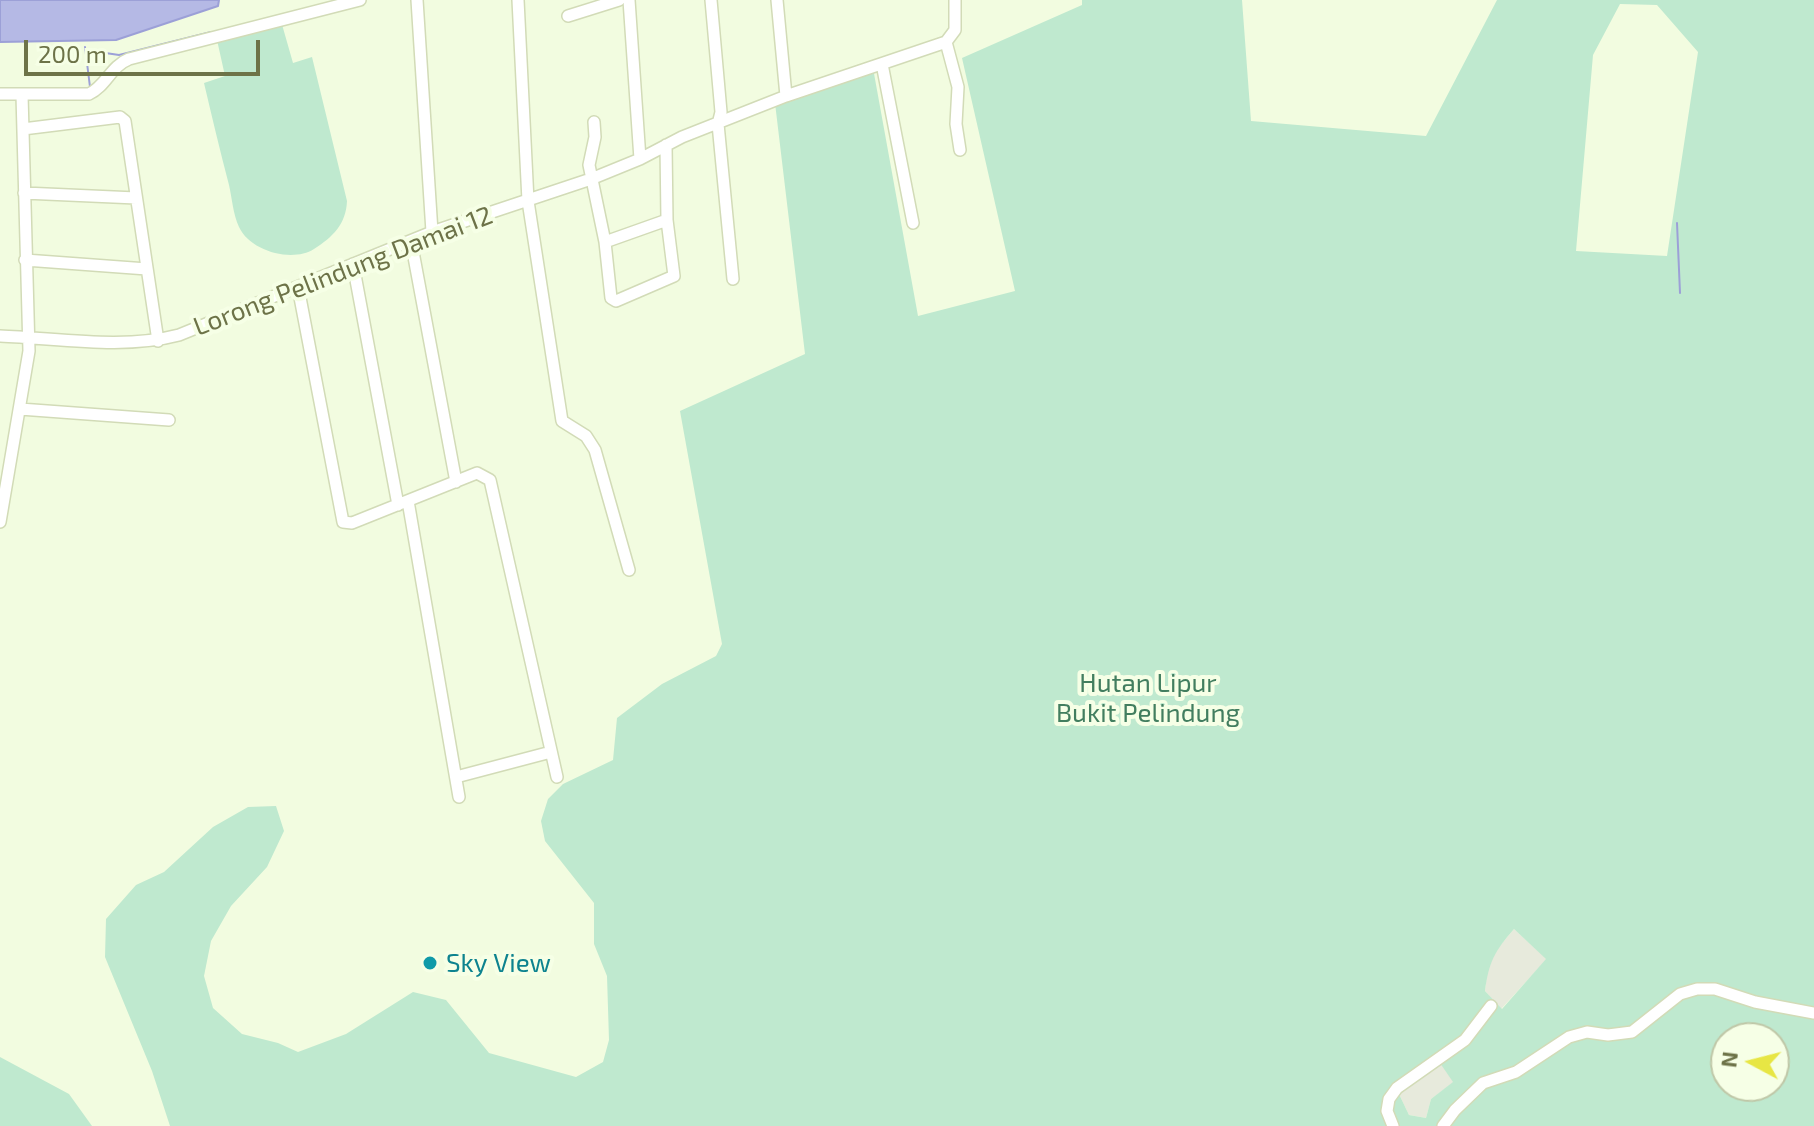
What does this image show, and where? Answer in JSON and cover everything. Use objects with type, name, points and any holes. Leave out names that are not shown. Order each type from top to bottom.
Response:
[{"type":"street","points":[[417,0],[432,232]]},
{"type":"street","points":[[518,0],[528,201],[562,421],[586,436],[595,450],[629,570]]},
{"type":"street","points":[[568,16],[619,0]]},
{"type":"street","points":[[629,0],[640,159]]},
{"type":"street","points":[[711,0],[721,112],[718,124],[733,279]]},
{"type":"street","points":[[777,0],[786,96]]},
{"type":"street","points":[[955,0],[955,30],[946,42],[958,87],[956,124],[960,150]]},
{"type":"street","points":[[0,94],[89,94],[117,64],[129,59],[353,1]]},
{"type":"street","name":"Lorong Pelindung Damai 12","points":[[0,336],[158,341],[179,335],[432,232],[591,179],[786,96],[946,42]]},
{"type":"street","points":[[882,64],[913,223]]},
{"type":"street","points":[[0,522],[29,351],[22,95]]},
{"type":"street","points":[[23,129],[120,117],[127,125],[158,341]]},
{"type":"street","points":[[594,122],[595,137],[589,160],[591,179],[614,300],[619,301],[674,276],[667,220],[666,145]]},
{"type":"street","points":[[24,193],[136,198]]},
{"type":"street","points":[[605,242],[667,220]]},
{"type":"street","points":[[411,241],[456,482]]},
{"type":"street","points":[[25,260],[147,269]]},
{"type":"street","points":[[353,264],[403,503],[459,797]]},
{"type":"street","points":[[298,287],[343,522],[352,523],[477,473],[490,480],[557,777]]},
{"type":"street","points":[[20,409],[169,420]]},
{"type":"street","points":[[456,777],[551,752]]},
{"type":"street","points":[[1443,1126],[1483,1083],[1516,1072],[1569,1037],[1587,1032],[1608,1035],[1632,1032],[1680,994],[1697,989],[1715,989],[1755,1002],[1814,1013]]},
{"type":"street","points":[[1393,1126],[1387,1111],[1389,1099],[1397,1088],[1465,1040],[1491,1006]]},
{"type":"shaded area","points":[[1514,929],[1547,959],[1501,1009],[1485,991],[1488,964]]},
{"type":"shaded area","points":[[1440,1062],[1454,1082],[1431,1099],[1426,1118],[1409,1115],[1398,1092]]},
{"type":"green space","name":"Hutan Lipur Bukit Pelindung","points":[[1082,0],[1242,0],[1251,121],[1426,136],[1497,0],[1814,0],[1814,1126],[170,1126],[152,1071],[105,957],[106,919],[136,885],[164,872],[213,827],[248,807],[276,806],[284,831],[267,867],[231,906],[211,941],[204,976],[213,1008],[242,1034],[278,1043],[298,1052],[346,1034],[413,992],[446,1000],[489,1053],[576,1077],[603,1062],[609,1040],[607,976],[594,944],[594,903],[545,841],[541,821],[548,799],[563,784],[613,760],[617,718],[662,684],[716,656],[722,644],[680,411],[805,354],[775,103],[873,68],[918,316],[1015,291],[962,58],[1082,5]],"holes":[[[1620,4],[1657,5],[1698,52],[1667,256],[1576,251],[1593,55]],[[1514,929],[1546,959],[1502,1009],[1485,991],[1488,972],[1497,951]],[[1440,1063],[1453,1082],[1431,1099],[1426,1118],[1409,1115],[1398,1092]]]},
{"type":"green space","points":[[281,21],[293,63],[312,57],[347,201],[344,217],[333,235],[314,249],[295,255],[272,252],[252,243],[239,227],[204,83],[225,76],[217,40]]},
{"type":"green space","points":[[0,1057],[69,1094],[92,1126],[0,1126]]},
{"type":"water","points":[[0,0],[219,0],[218,6],[116,40],[0,42]]},
{"type":"waterway","points":[[85,50],[119,55],[211,32]]},
{"type":"waterway","points":[[85,47],[90,87]]},
{"type":"waterway","points":[[1677,223],[1680,293]]},
{"type":"place","name":"Sky View","points":[[430,963]]}]
